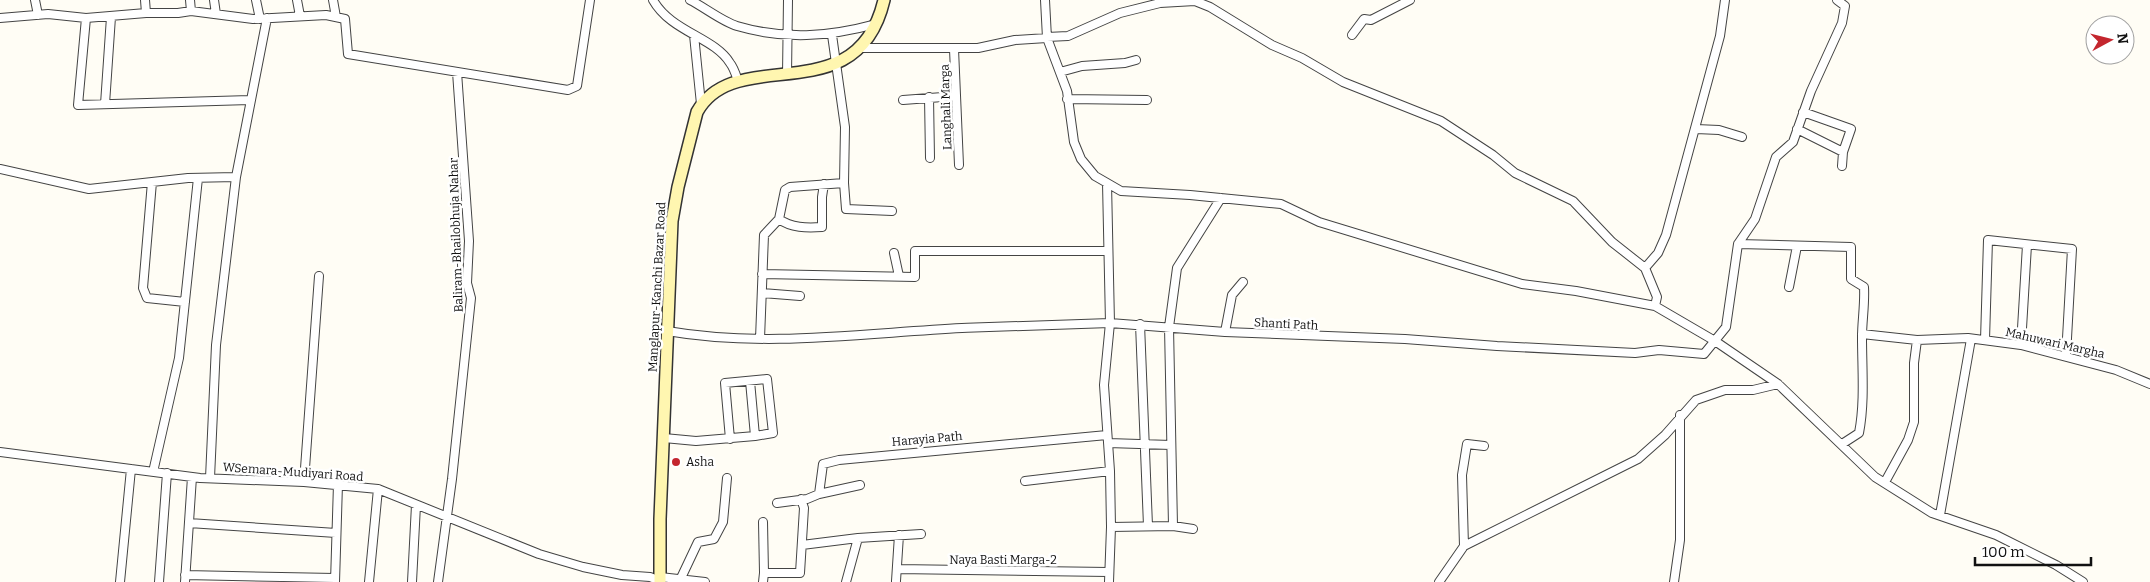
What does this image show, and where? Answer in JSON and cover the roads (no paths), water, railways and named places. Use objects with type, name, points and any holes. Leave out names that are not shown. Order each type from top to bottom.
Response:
[{"type":"street","points":[[35,0],[38,15]]},
{"type":"street","points":[[145,0],[146,13]]},
{"type":"street","points":[[190,0],[191,11]]},
{"type":"street","points":[[214,0],[216,14]]},
{"type":"street","points":[[210,478],[216,345],[236,177],[263,18],[256,0]]},
{"type":"street","points":[[297,0],[300,16]]},
{"type":"street","points":[[333,0],[336,17]]},
{"type":"street","points":[[0,18],[38,15],[86,18],[191,11],[263,18],[336,17],[345,19],[348,54],[568,90],[577,86],[590,0]]},
{"type":"street","points":[[652,0],[673,24],[694,34],[730,62],[738,81]]},
{"type":"street","points":[[690,0],[735,26],[786,35],[832,35],[876,24]]},
{"type":"street","points":[[787,75],[786,35],[788,0]]},
{"type":"street","name":"Manglapur-Kanchi Bazar Road","points":[[660,580],[660,519],[673,214],[692,124],[701,104],[720,89],[738,81],[787,75],[836,65],[858,48],[876,24],[884,0]]},
{"type":"street","points":[[1046,0],[1047,37],[1067,91],[1074,142],[1081,159],[1095,176],[1121,191],[1281,204],[1319,222],[1522,284],[1576,291],[1655,306],[1715,342],[1778,384],[1875,477],[1932,513],[1996,535],[2056,565],[2082,582]]},
{"type":"street","points":[[1352,34],[1364,19],[1371,20],[1410,0]]},
{"type":"street","points":[[1645,268],[1658,253],[1666,235],[1725,16],[1725,0]]},
{"type":"street","points":[[1715,342],[1726,327],[1738,244],[1755,220],[1776,157],[1793,142],[1842,23],[1845,6],[1837,0]]},
{"type":"street","points":[[858,48],[978,48],[1015,40],[1068,36],[1135,9],[1160,3],[1195,1],[1240,24],[1272,45],[1302,58],[1343,82],[1441,121],[1493,155],[1515,173],[1573,201],[1612,242],[1645,268],[1657,297],[1655,306]]},
{"type":"street","points":[[105,104],[111,17]]},
{"type":"street","points":[[86,18],[78,105],[250,100]]},
{"type":"street","points":[[694,34],[701,104]]},
{"type":"street","points":[[832,35],[846,127],[844,183],[846,209],[892,211]]},
{"type":"street","name":"Langhali Marga","points":[[954,49],[959,165]]},
{"type":"street","points":[[1060,72],[1082,66],[1125,64],[1136,60]]},
{"type":"street","name":"Baliram-Bhailobhuja Nahar","points":[[438,582],[452,479],[471,298],[467,283],[468,241],[463,136],[457,72]]},
{"type":"street","points":[[903,100],[956,96]]},
{"type":"street","points":[[929,98],[930,158]]},
{"type":"street","points":[[1067,99],[1147,100]]},
{"type":"street","points":[[1804,112],[1851,129],[1843,152],[1842,166]]},
{"type":"street","points":[[1696,128],[1719,130],[1742,137]]},
{"type":"street","points":[[1797,129],[1843,152]]},
{"type":"street","points":[[0,169],[89,190],[152,182],[236,177]]},
{"type":"street","points":[[153,472],[179,358],[198,178]]},
{"type":"street","points":[[152,182],[143,288],[147,298],[185,302]]},
{"type":"street","points":[[760,339],[764,235],[779,219],[785,190],[790,187],[844,183]]},
{"type":"street","points":[[1107,183],[1110,323],[1104,385],[1110,471],[1111,527],[1109,582]]},
{"type":"street","points":[[779,219],[785,223],[808,228],[822,227],[824,184]]},
{"type":"street","points":[[1173,526],[1169,327],[1177,268],[1221,198]]},
{"type":"street","points":[[1985,340],[1988,240],[2072,249],[2066,356]]},
{"type":"street","points":[[1738,244],[1851,247],[1852,279],[1864,287],[1863,381],[1859,433],[1842,444]]},
{"type":"street","points":[[2021,345],[2027,245]]},
{"type":"street","points":[[1789,287],[1797,246]]},
{"type":"street","points":[[762,274],[915,277],[915,251],[1107,251]]},
{"type":"street","points":[[894,253],[899,276]]},
{"type":"street","points":[[304,482],[319,276]]},
{"type":"street","points":[[1224,332],[1232,295],[1243,282]]},
{"type":"street","points":[[762,293],[800,296]]},
{"type":"street","name":"Shanti Path","points":[[667,331],[712,337],[760,339],[839,338],[962,328],[1110,323],[1224,332],[1405,339],[1635,353],[1659,350],[1704,354],[1715,342]]},
{"type":"street","points":[[1140,324],[1148,526]]},
{"type":"street","name":"Mahuwari Margha","points":[[1862,334],[1918,340],[1971,338],[2021,345],[2126,373],[2150,384]]},
{"type":"street","points":[[1940,516],[1971,338]]},
{"type":"street","points":[[1885,482],[1908,440],[1914,422],[1914,363],[1918,340]]},
{"type":"street","points":[[664,438],[696,441],[730,439],[773,433],[767,379],[725,383],[730,439]]},
{"type":"street","points":[[750,380],[755,436]]},
{"type":"street","points":[[1439,582],[1464,546],[1638,459],[1665,435],[1680,415],[1696,400],[1725,390],[1753,390],[1778,384]]},
{"type":"street","points":[[1674,582],[1680,540],[1680,415]]},
{"type":"street","points":[[1107,439],[1144,444],[1171,445]]},
{"type":"street","name":"Harayia Path","points":[[819,494],[823,464],[838,460],[1107,439]]},
{"type":"street","points":[[1464,546],[1462,475],[1467,444],[1484,446]]},
{"type":"street","name":"WSemara-Mudiyari Road","points":[[0,452],[192,477],[338,484],[378,489],[539,554],[583,567],[660,580],[681,578],[705,582]]},
{"type":"street","points":[[120,582],[131,469]]},
{"type":"street","points":[[1025,481],[1110,471]]},
{"type":"street","points":[[159,582],[167,474]]},
{"type":"street","points":[[192,477],[185,578],[335,580],[338,484]]},
{"type":"street","points":[[681,578],[698,542],[714,538],[723,522],[727,478]]},
{"type":"street","points":[[777,503],[801,500],[860,485]]},
{"type":"street","points":[[368,582],[378,489]]},
{"type":"street","points":[[764,572],[797,575],[801,570],[804,508],[801,500]]},
{"type":"street","points":[[412,582],[416,505]]},
{"type":"street","points":[[763,522],[763,582]]},
{"type":"street","points":[[189,523],[336,533]]},
{"type":"street","points":[[1111,527],[1173,526],[1193,529]]},
{"type":"street","points":[[802,545],[858,538],[921,534]]},
{"type":"street","points":[[896,581],[899,535]]},
{"type":"street","points":[[846,582],[858,538]]},
{"type":"street","name":"Naya Basti Marga-2","points":[[897,569],[1109,572]]},
{"type":"place","name":"Asha","points":[[676,462]]}]
